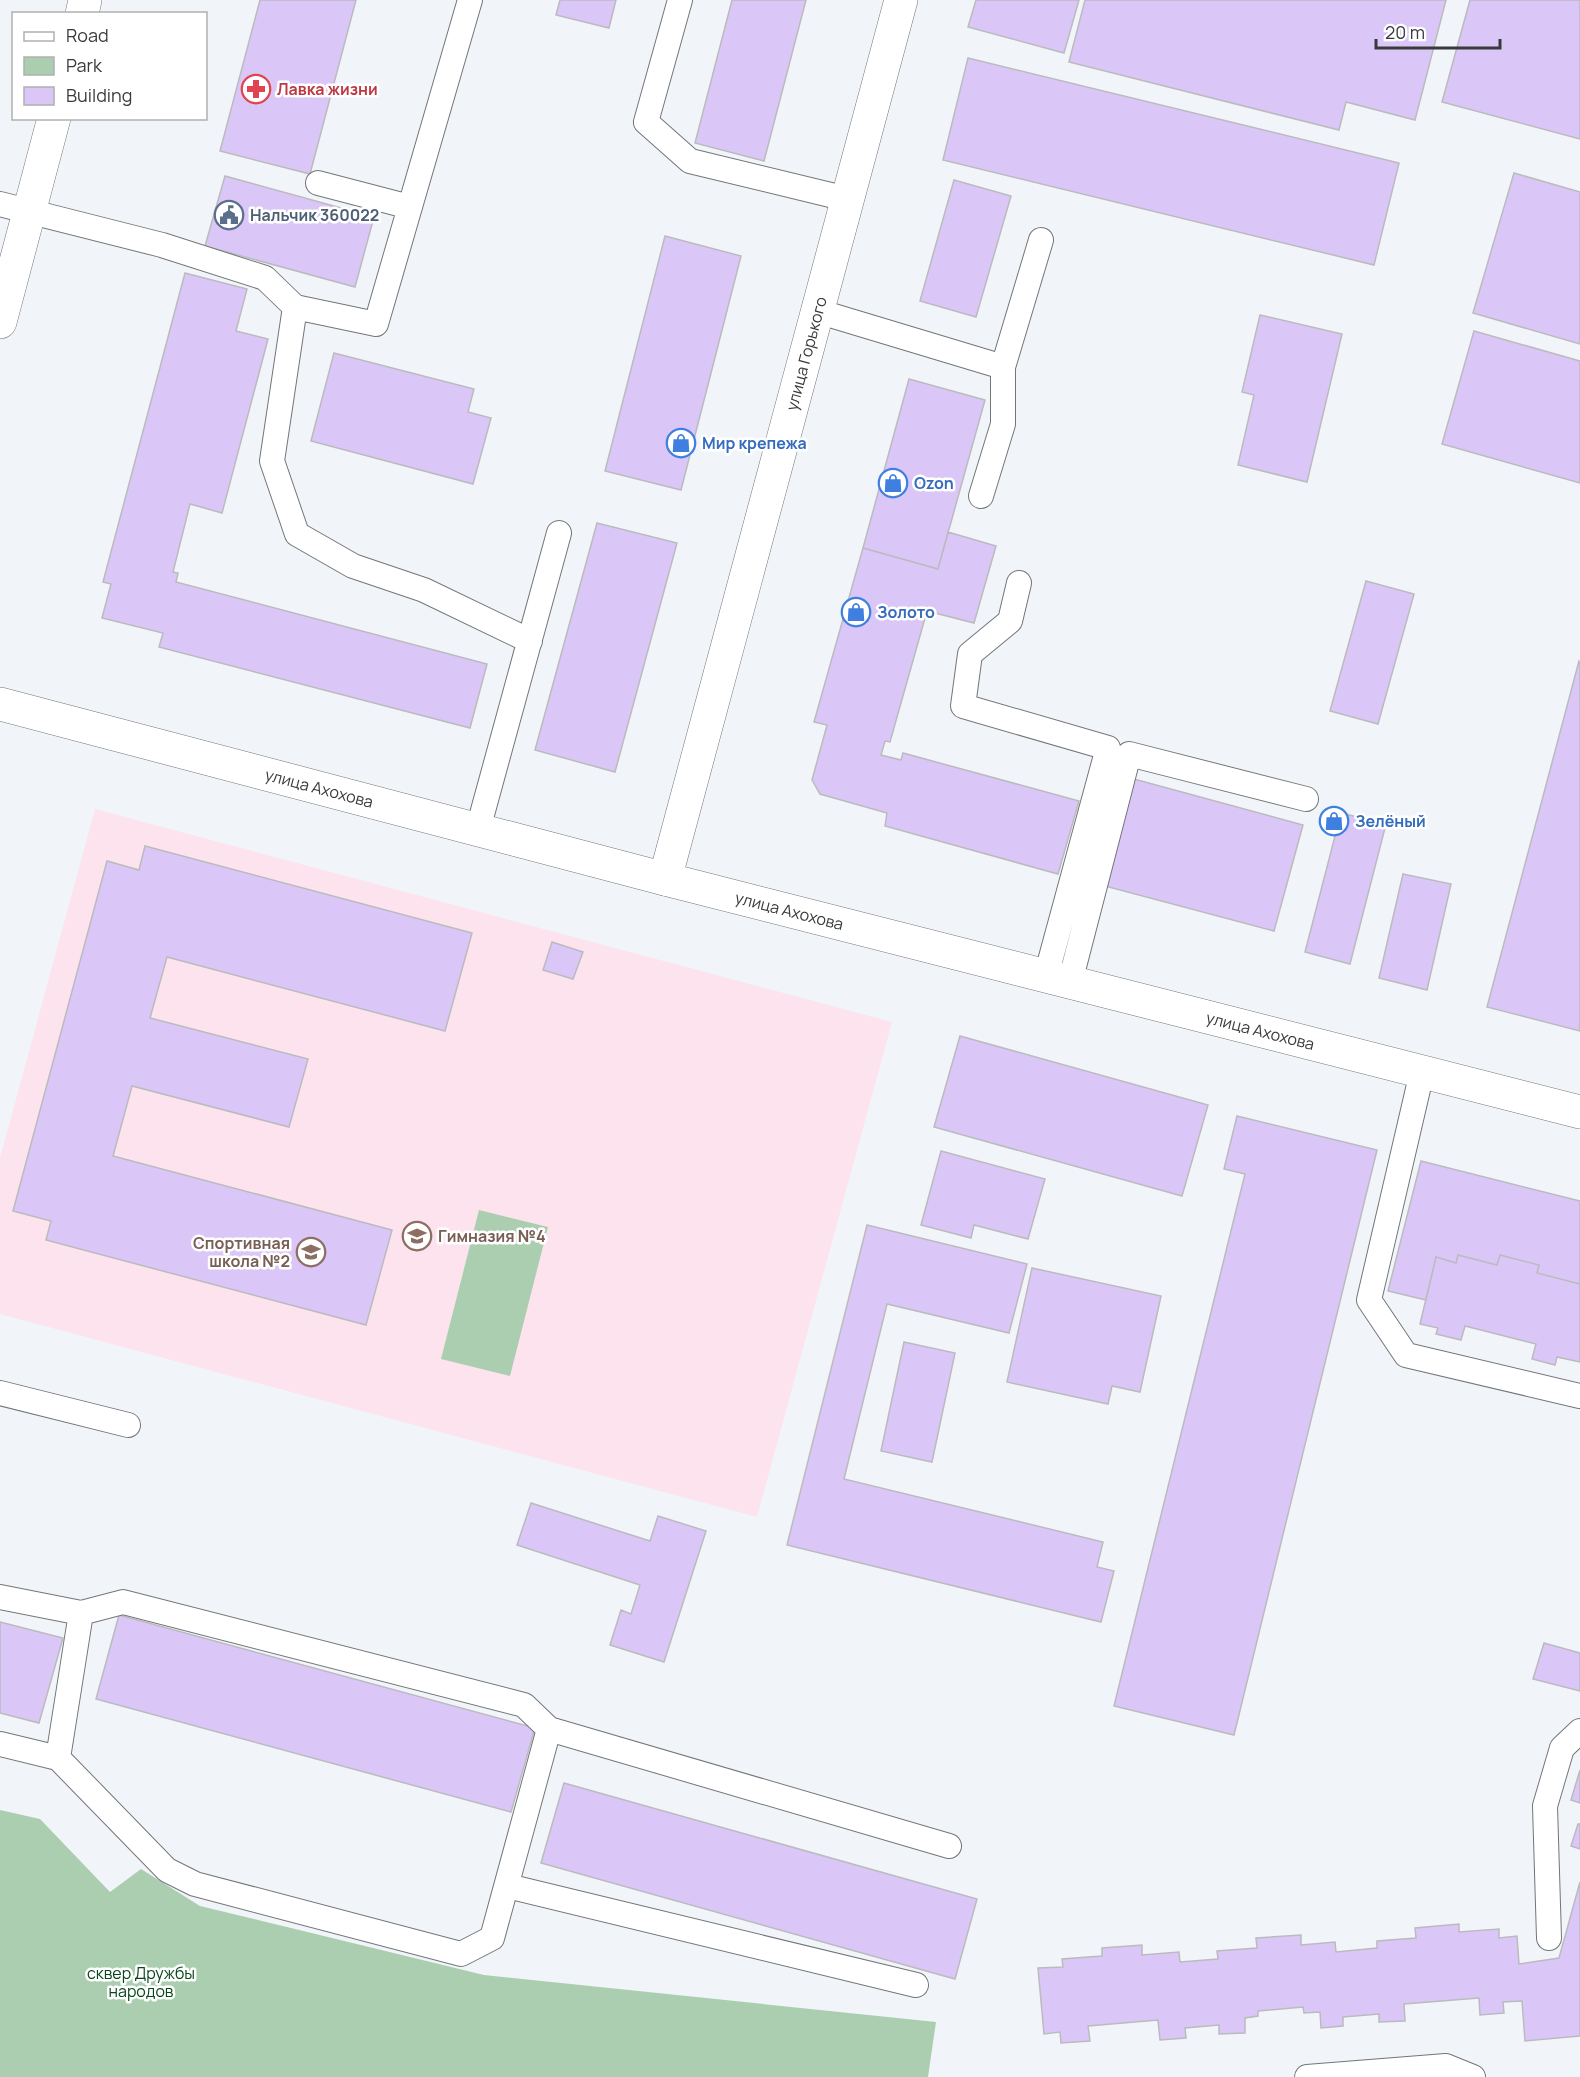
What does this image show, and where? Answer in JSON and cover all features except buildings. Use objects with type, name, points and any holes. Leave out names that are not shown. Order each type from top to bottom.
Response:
[{"type":"street","name":"улица Горького","points":[[665,879],[901,0]]},
{"type":"street","points":[[0,322],[14,208],[53,120]]},
{"type":"street","name":"улица Ахохова","points":[[0,704],[665,879],[1580,1112]]},
{"type":"lane","points":[[14,208],[162,244],[265,278],[295,307],[376,324],[469,0]]},
{"type":"lane","points":[[680,0],[646,122],[690,161],[847,199]]},
{"type":"lane","points":[[318,183],[410,207]]},
{"type":"lane","points":[[981,496],[1003,424],[1003,367],[1041,240]]},
{"type":"lane","points":[[295,307],[272,461],[297,534],[353,566],[424,590],[530,640]]},
{"type":"lane","points":[[817,311],[1003,367]]},
{"type":"lane","points":[[478,830],[559,533]]},
{"type":"lane","points":[[1020,583],[1010,621],[970,654],[963,706],[1108,748],[1058,979]]},
{"type":"lane","points":[[1058,979],[1129,754],[1306,799]]},
{"type":"lane","points":[[1422,1072],[1369,1300],[1406,1355],[1580,1396]]},
{"type":"lane","points":[[0,1393],[128,1425]]},
{"type":"lane","points":[[0,1597],[81,1613],[123,1602],[524,1706],[549,1729],[949,1846]]},
{"type":"lane","points":[[58,1758],[81,1613]]},
{"type":"lane","points":[[0,1744],[58,1758],[167,1870],[195,1884],[461,1954],[492,1938],[549,1729]]},
{"type":"lane","points":[[1549,1938],[1545,1806],[1562,1749],[1580,1731]]},
{"type":"lane","points":[[507,1886],[916,1986]]},
{"type":"lane","points":[[1307,2077],[1446,2066],[1473,2077]]},
{"type":"shaded area","name":"Гимназия №4","points":[[95,809],[892,1022],[757,1517],[0,1314],[0,1158]]},
{"type":"green space","points":[[479,1210],[548,1227],[510,1376],[441,1359]]},
{"type":"green space","name":"сквер Дружбы народов","points":[[0,1810],[40,1819],[110,1892],[141,1869],[200,1906],[484,1975],[936,2022],[928,2077],[0,2077]]},
{"type":"place","name":"Лавка жизни","points":[[256,89]]},
{"type":"place","name":"Нальчик 360022","points":[[229,215]]},
{"type":"place","name":"Мир крепежа","points":[[681,443]]},
{"type":"place","name":"Ozon","points":[[893,483]]},
{"type":"place","name":"Золото","points":[[856,612]]},
{"type":"place","name":"Зелёный","points":[[1334,821]]},
{"type":"place","name":"Гимназия №4","points":[[417,1236]]},
{"type":"place","name":"Спортивная школа №2","points":[[311,1252]]}]
